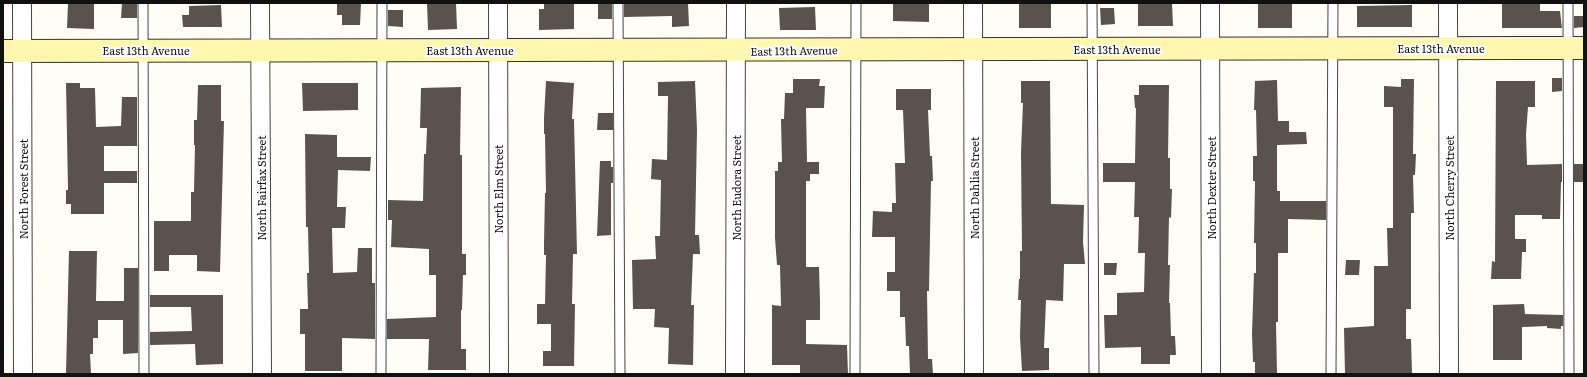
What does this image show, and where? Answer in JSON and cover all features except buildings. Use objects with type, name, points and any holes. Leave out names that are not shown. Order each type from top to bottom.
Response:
[{"type":"main road","name":"East 13th Avenue","points":[[13,51],[736,51],[973,48],[1576,48]]},
{"type":"street","name":"North Forest Street","points":[[22,3],[13,51],[23,374]]},
{"type":"street","name":"North Fairfax Street","points":[[260,3],[262,374]]},
{"type":"street","name":"North Elm Street","points":[[498,3],[499,374]]},
{"type":"street","name":"North Eudora Street","points":[[735,374],[736,3]]},
{"type":"street","name":"North Dahlia Street","points":[[973,3],[974,374]]},
{"type":"street","name":"North Dexter Street","points":[[1210,3],[1211,374]]},
{"type":"street","name":"North Cherry Street","points":[[1448,3],[1449,374]]},
{"type":"lane","points":[[143,3],[144,374]]},
{"type":"lane","points":[[381,374],[382,3]]},
{"type":"lane","points":[[618,3],[620,374]]},
{"type":"lane","points":[[855,374],[856,3]]},
{"type":"lane","points":[[1092,3],[1094,374]]},
{"type":"lane","points":[[1331,374],[1334,49],[1333,3]]},
{"type":"lane","points":[[1568,3],[1576,48],[1569,374]]}]
